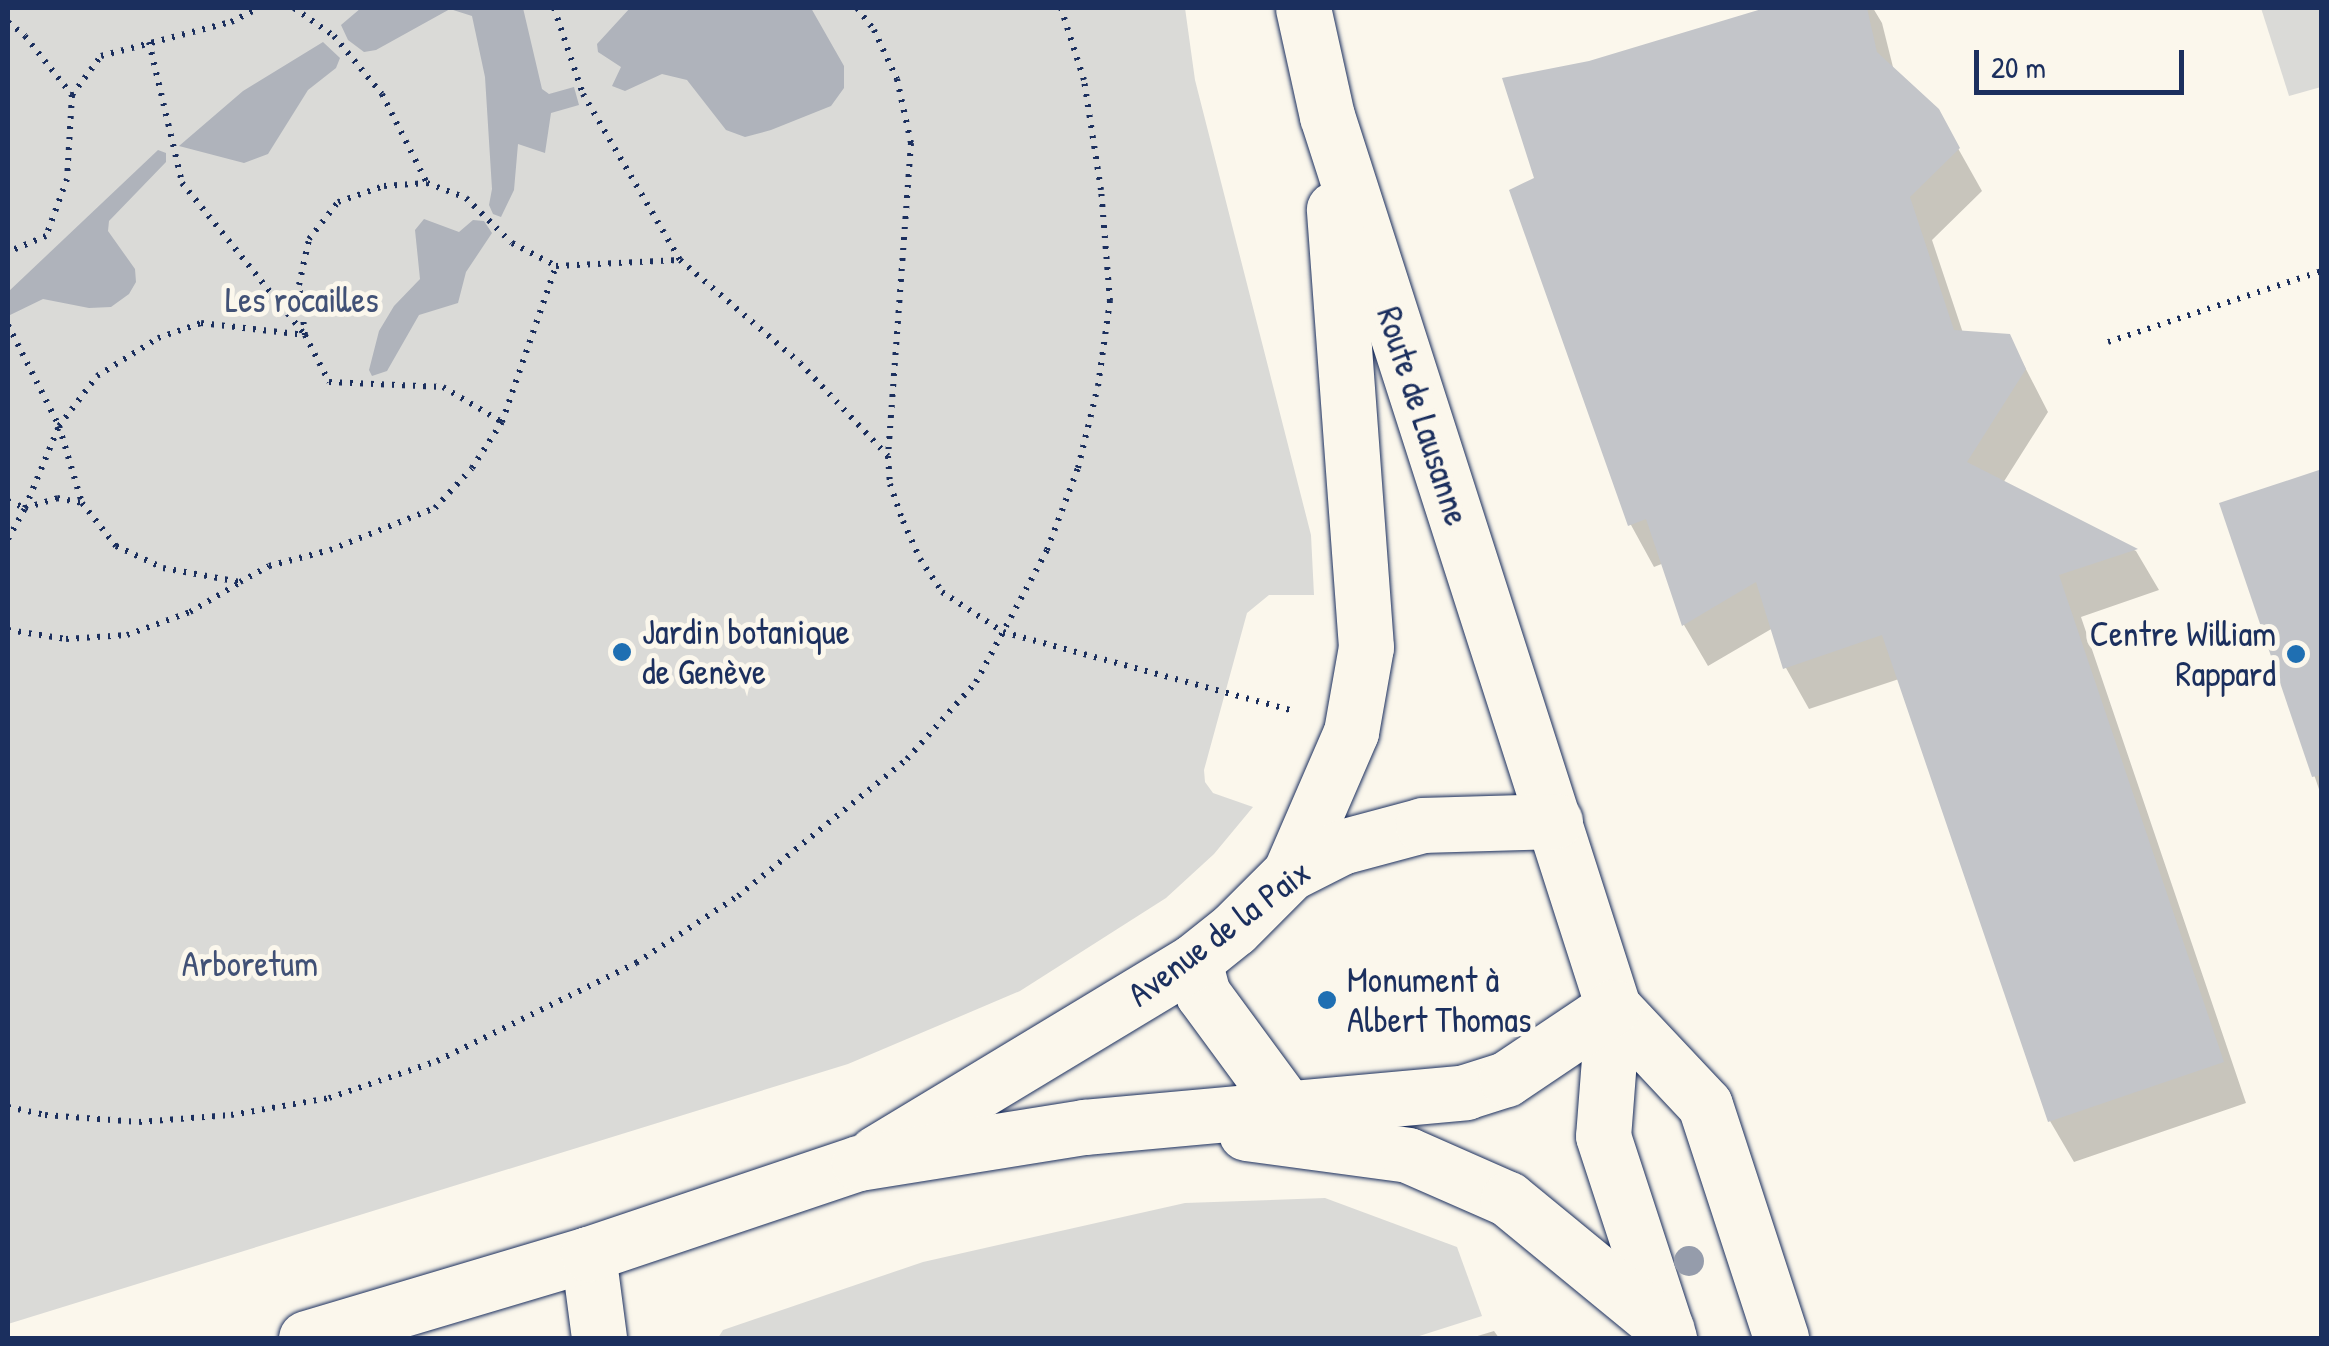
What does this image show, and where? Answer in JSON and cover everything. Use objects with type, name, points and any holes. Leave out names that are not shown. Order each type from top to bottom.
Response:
[{"type":"main road","name":"Route de Lausanne","points":[[1303,8],[1327,116],[1613,1006]]},
{"type":"main road","points":[[1290,874],[1351,732],[1366,647],[1327,116]]},
{"type":"main road","name":"Avenue de la Paix","points":[[859,1163],[1194,961],[1234,930],[1290,874],[1340,846],[1423,826],[1556,821]]},
{"type":"main road","points":[[1194,961],[1203,994],[1286,1107]]},
{"type":"main road","points":[[1613,1006],[1602,1136],[1667,1334]]},
{"type":"main road","points":[[1613,1006],[1705,1105],[1781,1338]]},
{"type":"main road","name":"Avenue de la Paix","points":[[306,1338],[588,1254],[859,1163],[1151,1120],[1480,1087],[1506,1079],[1613,1006]]},
{"type":"main road","points":[[1151,1120],[1408,1155],[1508,1199],[1667,1334]]},
{"type":"main road","points":[[588,1254],[599,1338]]},
{"type":"path","points":[[8,252],[46,236],[67,180],[72,95],[101,56],[231,22],[259,8]]},
{"type":"path","points":[[294,8],[334,36],[382,94],[427,183]]},
{"type":"path","points":[[554,8],[583,94],[680,260],[800,363],[888,456]]},
{"type":"path","points":[[857,8],[874,30],[897,79],[911,143],[888,456],[890,484],[931,577],[961,608],[1003,632],[1292,711]]},
{"type":"path","points":[[8,1108],[45,1115],[139,1122],[231,1115],[329,1098],[437,1062],[636,963],[738,896],[907,759],[976,682],[1047,550],[1078,468],[1098,386],[1110,301],[1102,190],[1087,98],[1062,8]]},
{"type":"path","points":[[8,22],[26,36],[72,95]]},
{"type":"path","points":[[150,42],[182,183],[305,335],[329,382],[443,388],[502,422]]},
{"type":"path","points":[[305,335],[300,284],[309,239],[338,202],[384,186],[427,183],[466,198],[512,242],[556,266],[680,260]]},
{"type":"path","points":[[8,630],[66,638],[127,635],[190,612],[270,566],[330,550],[435,508],[472,468],[502,422],[556,266]]},
{"type":"path","points":[[2108,342],[2322,271]]},
{"type":"path","points":[[8,539],[26,508],[59,426],[97,376],[158,338],[201,323],[305,335]]},
{"type":"path","points":[[8,325],[59,426],[82,503],[116,546],[163,568],[240,582]]},
{"type":"path","points":[[8,501],[26,508],[57,498],[82,503]]},
{"type":"green space","name":"Jardin botanique de Genève","points":[[8,8],[1185,8],[1195,80],[1311,535],[1314,595],[1269,595],[1247,613],[1204,770],[1205,782],[1213,793],[1253,807],[1214,854],[1166,898],[1020,991],[848,1064],[8,1324]]},
{"type":"green space","points":[[2261,8],[2321,8],[2321,87],[2289,96]]},
{"type":"green space","points":[[1325,1198],[1457,1247],[1482,1316],[1413,1338],[718,1338],[723,1330],[923,1262],[1185,1203]]},
{"type":"shaded area","points":[[361,8],[523,8],[542,89],[549,94],[574,87],[579,105],[551,113],[545,153],[518,144],[514,190],[501,217],[493,214],[489,205],[492,189],[485,77],[472,16],[450,9],[376,50],[364,52],[348,40],[341,25]]},
{"type":"shaded area","points":[[630,8],[811,8],[844,66],[844,88],[831,106],[771,130],[745,137],[726,130],[687,80],[662,74],[625,91],[612,86],[621,67],[598,52],[597,44]]},
{"type":"shaded area","points":[[323,42],[340,58],[336,68],[308,90],[268,154],[244,163],[179,146],[243,91]]},
{"type":"shaded area","points":[[158,150],[166,153],[166,162],[109,221],[108,231],[135,269],[136,282],[129,294],[111,307],[89,308],[43,299],[8,316],[8,292]]},
{"type":"shaded area","points":[[424,219],[459,232],[473,220],[484,221],[492,233],[466,272],[458,303],[419,315],[387,371],[372,376],[369,370],[379,331],[394,306],[420,279],[415,230]]},
{"type":"building","points":[[1765,8],[1867,8],[1877,52],[1939,109],[1960,148],[1910,197],[1954,330],[2010,334],[2026,369],[1967,462],[2138,549],[2059,575],[2224,1062],[2048,1122],[1882,635],[1783,669],[1756,582],[1682,626],[1646,519],[1628,526],[1509,190],[1534,178],[1502,78],[1589,61]]},
{"type":"building","name":"Centre William Rappard","points":[[2322,469],[2322,775],[2312,777],[2219,503]]},
{"type":"place","name":"Jardin botanique de Genève","points":[[622,652]]},
{"type":"place","name":"Centre William Rappard","points":[[2296,654]]},
{"type":"place","name":"Monument à Albert Thomas","points":[[1327,1000]]},
{"type":"park label","name":"Les rocailles","points":[[302,300]]},
{"type":"park label","name":"Arboretum","points":[[250,964]]}]
